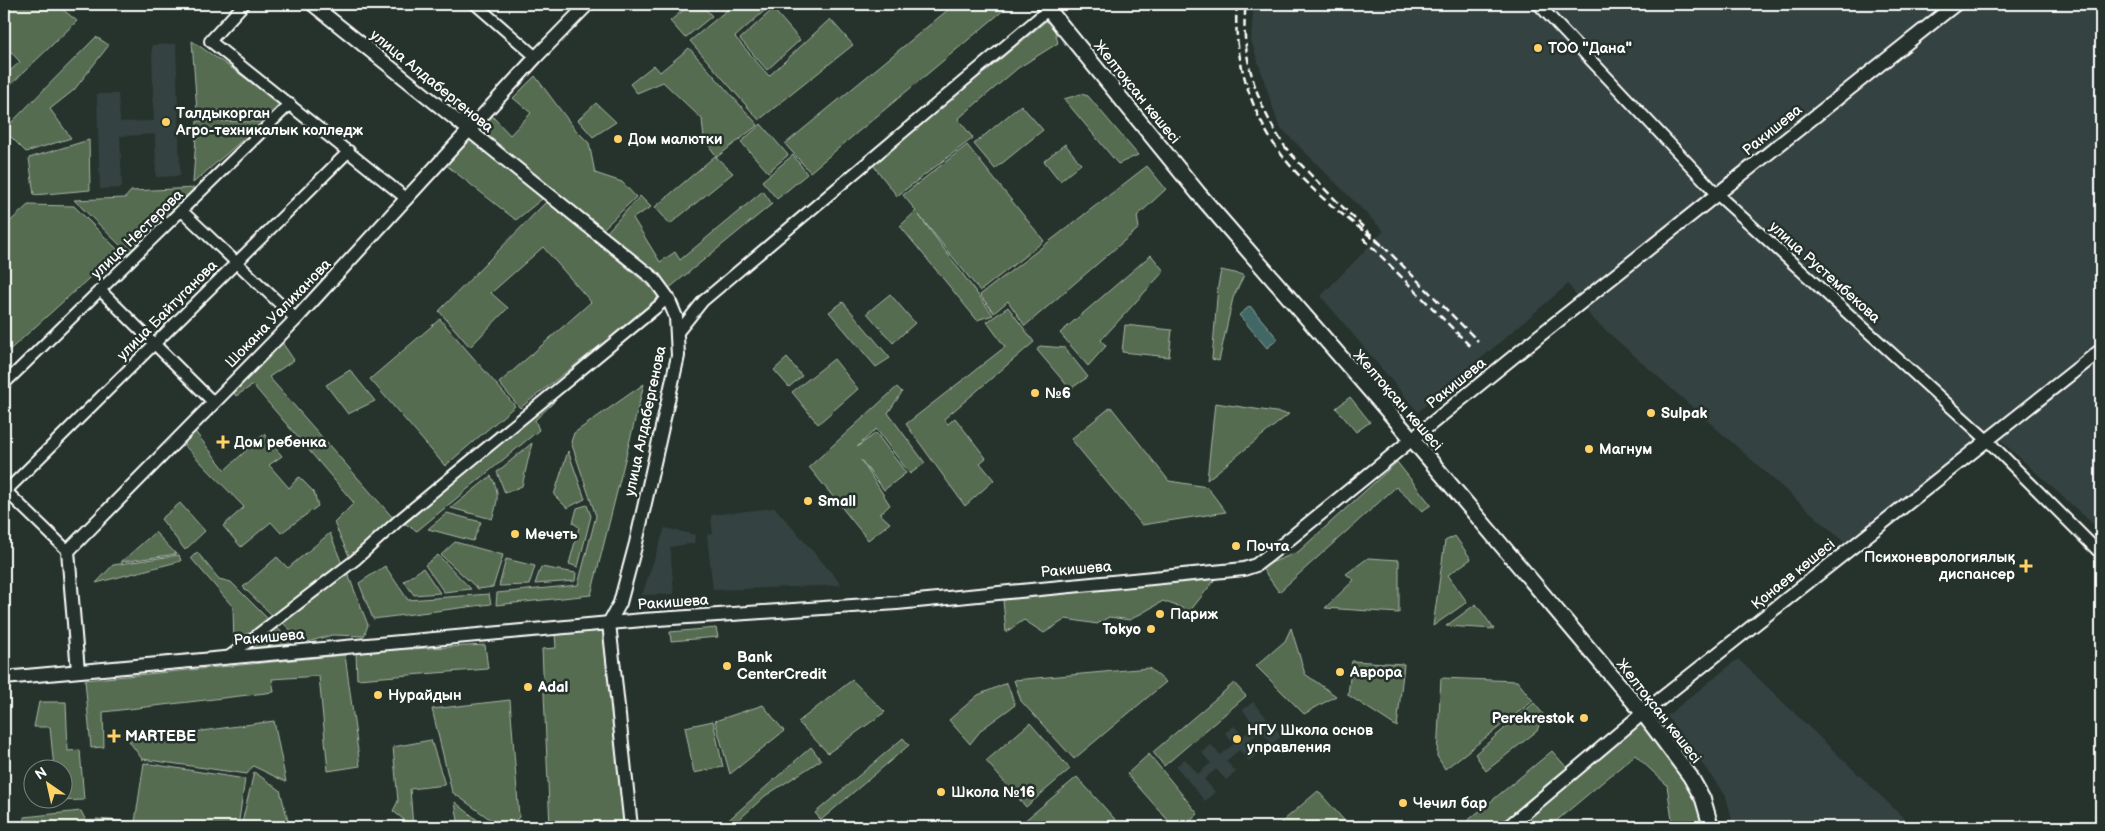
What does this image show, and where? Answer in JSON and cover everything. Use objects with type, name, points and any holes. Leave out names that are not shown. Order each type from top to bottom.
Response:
[{"type":"main road","name":"Желтоқсан көшесі","points":[[1047,7],[1204,200],[1412,439],[1643,713],[1690,776],[1703,799],[1711,827]]},
{"type":"street","points":[[244,4],[210,41],[349,151],[406,199]]},
{"type":"street","name":"улица Алдабергенова","points":[[312,4],[654,280],[668,298],[676,317],[679,331],[678,356],[636,543],[620,603],[609,623]]},
{"type":"street","points":[[475,4],[536,57]]},
{"type":"street","name":"Шокана Уалиханова","points":[[68,551],[296,319],[536,57],[588,4]]},
{"type":"street","name":"улица Рустембекова","points":[[1538,4],[1718,195],[1987,440],[2101,554]]},
{"type":"street","name":"Ракишева","points":[[4,678],[609,623],[897,603],[1244,569],[1256,565],[1956,4]]},
{"type":"street","points":[[679,331],[703,301],[1047,7]]},
{"type":"street","name":"улица Нестерова","points":[[4,384],[290,104]]},
{"type":"street","name":"улица Байтуганова","points":[[5,490],[349,151]]},
{"type":"street","points":[[182,211],[296,319]]},
{"type":"street","points":[[100,290],[214,403]]},
{"type":"street","points":[[227,658],[355,560],[406,515],[668,298]]},
{"type":"street","name":"Қонаев көшесі","points":[[1508,827],[1643,713],[2101,350]]},
{"type":"street","points":[[5,490],[68,551],[78,671]]},
{"type":"street","points":[[609,623],[630,827]]},
{"type":"shaded area","points":[[1254,4],[2101,4],[2101,531],[1990,431],[1852,549],[1592,318],[1568,284],[1418,412],[1321,296],[1384,231],[1279,126],[1251,40]]},
{"type":"shaded area","points":[[176,44],[180,176],[156,177],[155,134],[120,136],[122,188],[100,189],[97,94],[118,94],[120,122],[154,121],[152,45]]},
{"type":"shaded area","points":[[775,508],[842,585],[713,590],[707,535],[713,534],[711,515]]},
{"type":"shaded area","points":[[665,528],[695,535],[694,543],[670,547],[674,594],[642,595]]},
{"type":"shaded area","points":[[1738,659],[1913,827],[1734,827],[1726,796],[1667,716]]},
{"type":"shaded area","points":[[1253,702],[1282,736],[1272,744],[1261,731],[1248,741],[1258,753],[1249,761],[1239,750],[1226,761],[1236,772],[1226,780],[1216,769],[1204,779],[1215,792],[1205,801],[1176,766],[1185,759],[1198,774],[1211,763],[1202,753],[1211,745],[1220,755],[1234,744],[1225,733],[1234,726],[1243,736],[1255,726],[1243,710]]},
{"type":"green space","points":[[4,4],[56,4],[77,21],[4,91],[4,76],[20,62],[4,44]]},
{"type":"green space","points":[[691,4],[701,4],[712,16],[685,38],[670,21]]},
{"type":"green space","points":[[734,4],[772,4],[735,37],[769,76],[830,19],[853,45],[759,120],[690,41]]},
{"type":"green space","points":[[955,4],[1011,4],[810,172],[785,144]]},
{"type":"green space","points":[[773,9],[800,40],[767,70],[740,39]]},
{"type":"green space","points":[[1051,17],[1058,43],[1018,68],[958,119],[973,138],[897,196],[873,165]]},
{"type":"green space","points":[[96,37],[109,45],[74,90],[50,109],[71,138],[26,152],[4,130]]},
{"type":"green space","points":[[192,41],[285,105],[273,115],[197,111]]},
{"type":"green space","points":[[689,48],[758,125],[717,157],[704,139],[702,119],[663,82],[637,93],[630,84],[654,65],[660,72]]},
{"type":"green space","points":[[535,76],[574,128],[589,143],[595,173],[622,182],[636,197],[602,230],[477,131],[491,115],[510,135],[531,113],[513,98]]},
{"type":"green space","points":[[1081,94],[1088,96],[1138,155],[1118,164],[1064,99]]},
{"type":"green space","points":[[596,103],[616,122],[593,137],[578,120]]},
{"type":"green space","points":[[1021,105],[1043,130],[995,169],[974,144]]},
{"type":"green space","points":[[197,121],[263,122],[193,183]]},
{"type":"green space","points":[[761,124],[788,155],[768,172],[741,142]]},
{"type":"green space","points":[[472,135],[542,199],[516,220],[446,165]]},
{"type":"green space","points":[[89,140],[90,190],[34,195],[29,158]]},
{"type":"green space","points":[[1065,144],[1081,164],[1060,181],[1044,161]]},
{"type":"green space","points":[[967,145],[1044,241],[980,291],[918,214],[993,315],[977,320],[900,226],[916,211],[903,195]]},
{"type":"green space","points":[[793,155],[807,174],[777,199],[762,181]]},
{"type":"green space","points":[[715,156],[733,173],[670,224],[655,207]]},
{"type":"green space","points":[[1147,166],[1166,189],[1137,216],[1139,228],[1025,326],[1008,301],[994,313],[980,295]]},
{"type":"green space","points":[[196,188],[130,255],[74,200],[125,198],[131,191]]},
{"type":"green space","points":[[763,191],[772,204],[667,290],[604,235],[640,196],[651,207],[633,218],[660,262],[675,252],[680,260]]},
{"type":"green space","points":[[547,201],[662,297],[520,408],[499,383],[591,302],[543,247],[491,293],[508,308],[470,347],[439,311]]},
{"type":"green space","points":[[28,205],[74,206],[119,251],[4,355],[4,227]]},
{"type":"green space","points":[[1151,255],[1164,271],[1101,340],[1106,346],[1088,366],[1060,333]]},
{"type":"green space","points":[[1221,270],[1244,275],[1233,298],[1219,361],[1212,359]]},
{"type":"green space","points":[[890,294],[915,323],[893,343],[867,313]]},
{"type":"green space","points":[[843,302],[890,358],[876,367],[829,312]]},
{"type":"green space","points":[[1008,307],[1034,342],[944,419],[948,424],[955,418],[986,458],[980,463],[994,480],[965,506],[906,424],[1005,347],[987,322]]},
{"type":"green space","points":[[440,319],[515,406],[445,466],[370,379]]},
{"type":"green space","points":[[1125,325],[1172,330],[1169,357],[1122,352]]},
{"type":"green space","points":[[281,341],[294,360],[269,377],[394,519],[351,560],[334,523],[354,503],[253,385],[236,396],[231,389]]},
{"type":"green space","points":[[1040,346],[1065,348],[1088,377],[1070,389],[1037,350]]},
{"type":"green space","points":[[787,358],[802,376],[789,387],[774,370]]},
{"type":"green space","points":[[834,359],[858,389],[818,424],[792,392]]},
{"type":"green space","points":[[350,370],[375,401],[348,414],[326,385]]},
{"type":"green space","points":[[644,384],[591,595],[496,605],[497,593],[578,585],[596,516],[571,442],[574,433]]},
{"type":"green space","points":[[897,387],[902,392],[888,413],[925,463],[910,474],[876,429],[857,447],[876,433],[906,473],[884,490],[861,460],[890,505],[880,514],[890,523],[868,540],[809,467]]},
{"type":"green space","points":[[552,396],[554,402],[535,420],[539,430],[417,531],[404,523]]},
{"type":"green space","points":[[1350,397],[1370,422],[1356,432],[1336,408]]},
{"type":"green space","points":[[1215,403],[1289,414],[1207,480]]},
{"type":"green space","points":[[1111,407],[1169,481],[1207,487],[1226,512],[1142,525],[1071,439]]},
{"type":"green space","points":[[193,429],[225,470],[264,434],[282,456],[269,465],[289,488],[299,477],[314,492],[318,506],[281,533],[271,522],[241,547],[223,526],[244,507],[181,442]]},
{"type":"green space","points":[[532,443],[522,486],[505,493],[497,472]]},
{"type":"green space","points":[[568,451],[585,499],[567,508],[554,495]]},
{"type":"green space","points":[[1397,462],[1431,505],[1422,511],[1396,487],[1279,592],[1261,567],[1298,552]]},
{"type":"green space","points":[[491,476],[497,492],[496,507],[492,519],[451,508]]},
{"type":"green space","points":[[180,503],[205,531],[185,550],[161,519]]},
{"type":"green space","points":[[587,505],[591,516],[578,567],[569,564],[579,527],[573,523],[577,508]]},
{"type":"green space","points":[[447,513],[481,522],[473,541],[428,529]]},
{"type":"green space","points":[[155,532],[176,554],[121,562]]},
{"type":"green space","points":[[330,533],[342,564],[275,618],[243,587],[277,557],[288,568]]},
{"type":"green space","points":[[1455,536],[1471,559],[1448,575],[1467,602],[1433,626],[1445,541]]},
{"type":"green space","points":[[455,542],[503,555],[493,587],[478,589],[441,555]]},
{"type":"green space","points":[[197,552],[219,579],[231,582],[270,621],[234,647],[233,607],[191,558]]},
{"type":"green space","points":[[179,555],[181,561],[96,583],[113,565]]},
{"type":"green space","points":[[438,555],[471,589],[444,592],[425,565]]},
{"type":"green space","points":[[1368,558],[1399,560],[1399,613],[1325,608],[1354,580],[1346,574]]},
{"type":"green space","points":[[506,559],[535,566],[529,585],[499,586]]},
{"type":"green space","points":[[385,566],[408,600],[489,594],[491,604],[373,619],[359,583]]},
{"type":"green space","points":[[541,567],[576,573],[575,581],[535,584]]},
{"type":"green space","points":[[423,568],[440,593],[414,595],[404,581]]},
{"type":"green space","points":[[346,569],[368,625],[364,636],[332,635],[304,643],[281,621]]},
{"type":"green space","points":[[1216,578],[1190,611],[1163,601],[1130,620],[1109,617],[1097,624],[1066,619],[1044,633],[1024,620],[1006,632],[1003,600]]},
{"type":"green space","points":[[1476,604],[1494,629],[1446,626]]},
{"type":"green space","points":[[275,625],[292,644],[248,648]]},
{"type":"green space","points":[[716,628],[718,637],[671,641],[670,632]]},
{"type":"green space","points":[[1291,628],[1305,674],[1336,696],[1304,714],[1256,666],[1285,641]]},
{"type":"green space","points":[[609,630],[625,827],[550,827],[542,649],[556,648],[555,634]]},
{"type":"green space","points":[[485,645],[488,669],[357,679],[356,652]]},
{"type":"green space","points":[[345,655],[360,766],[328,771],[319,676],[272,679],[274,692],[103,712],[104,747],[91,748],[85,680]]},
{"type":"green space","points":[[1352,661],[1404,664],[1397,727],[1348,695]]},
{"type":"green space","points":[[1149,668],[1166,682],[1074,759],[1021,701],[1014,680]]},
{"type":"green space","points":[[1441,678],[1517,681],[1533,701],[1445,769],[1437,756]]},
{"type":"green space","points":[[852,680],[885,712],[828,753],[798,722]]},
{"type":"green space","points":[[1007,683],[1015,705],[982,729],[970,744],[949,720],[978,695]]},
{"type":"green space","points":[[1234,683],[1246,696],[1164,766],[1153,752]]},
{"type":"green space","points":[[510,700],[519,817],[509,827],[501,827],[452,792],[432,709]]},
{"type":"green space","points":[[39,702],[66,702],[68,751],[80,750],[84,800],[72,800],[72,758],[53,758],[50,727],[34,727]]},
{"type":"green space","points":[[1534,703],[1543,714],[1537,731],[1486,771],[1475,754]]},
{"type":"green space","points":[[763,705],[784,731],[730,774],[715,721]]},
{"type":"green space","points":[[274,721],[286,782],[253,766],[247,774],[142,759],[129,741]]},
{"type":"green space","points":[[713,721],[723,767],[694,773],[685,727]]},
{"type":"green space","points":[[1643,721],[1691,783],[1706,827],[1673,827],[1667,785],[1635,755],[1549,827],[1514,827]]},
{"type":"green space","points":[[1030,723],[1070,769],[1026,807],[986,761]]},
{"type":"green space","points":[[903,738],[909,745],[821,820],[815,813]]},
{"type":"green space","points":[[431,740],[445,785],[410,789],[413,827],[393,811],[398,801],[393,747]]},
{"type":"green space","points":[[811,747],[821,760],[765,796],[731,827],[725,827],[724,824]]},
{"type":"green space","points":[[1552,751],[1570,771],[1504,827],[1460,827]]},
{"type":"green space","points":[[1149,754],[1198,814],[1186,825],[1188,827],[1174,827],[1127,774]]},
{"type":"green space","points":[[144,763],[245,779],[238,827],[172,827],[145,823],[164,827],[106,827],[96,819],[135,822]]},
{"type":"green space","points":[[254,772],[280,790],[288,821],[276,827],[241,827]]},
{"type":"green space","points":[[1077,777],[1122,827],[1017,827]]},
{"type":"green space","points":[[1318,791],[1350,827],[1276,827]]},
{"type":"green space","points":[[455,802],[486,827],[459,827]]},
{"type":"green space","points":[[81,811],[89,827],[24,827],[24,817]]},
{"type":"water","points":[[1250,306],[1278,339],[1267,348],[1239,315]]},
{"type":"railway","points":[[1237,4],[1236,23],[1241,62],[1253,102],[1270,138],[1303,180],[1383,246],[1295,158],[1276,132],[1259,98],[1248,61],[1245,42],[1246,4]]},
{"type":"railway","points":[[1363,238],[1471,347]]},
{"type":"railway","points":[[1383,246],[1478,341]]},
{"type":"place","name":"ТОО \"Дана\"","points":[[1538,48]]},
{"type":"place","name":"Талдыкорган Агро-техникалык колледж","points":[[166,122]]},
{"type":"place","name":"Дом малютки","points":[[618,139]]},
{"type":"place","name":"№6","points":[[1035,393]]},
{"type":"place","name":"Sulpak","points":[[1651,413]]},
{"type":"place","name":"Дом ребенка","points":[[223,442]]},
{"type":"place","name":"Магнум","points":[[1589,449]]},
{"type":"place","name":"Small","points":[[808,501]]},
{"type":"place","name":"Мечеть","points":[[515,534]]},
{"type":"place","name":"Почта","points":[[1236,546]]},
{"type":"place","name":"Психоневрологиялық диспансер","points":[[2026,566]]},
{"type":"place","name":"Париж","points":[[1160,614]]},
{"type":"place","name":"Tokyo","points":[[1151,629]]},
{"type":"place","name":"Bank CenterCredit","points":[[727,666]]},
{"type":"place","name":"Аврора","points":[[1340,672]]},
{"type":"place","name":"Adal","points":[[528,687]]},
{"type":"place","name":"Нурайдын","points":[[378,695]]},
{"type":"place","name":"Perekrestok","points":[[1584,718]]},
{"type":"place","name":"MARTEBE","points":[[114,736]]},
{"type":"place","name":"НГУ Школа основ управления","points":[[1237,739]]},
{"type":"place","name":"Школа №16","points":[[941,792]]},
{"type":"place","name":"Чечил бар","points":[[1403,803]]}]
